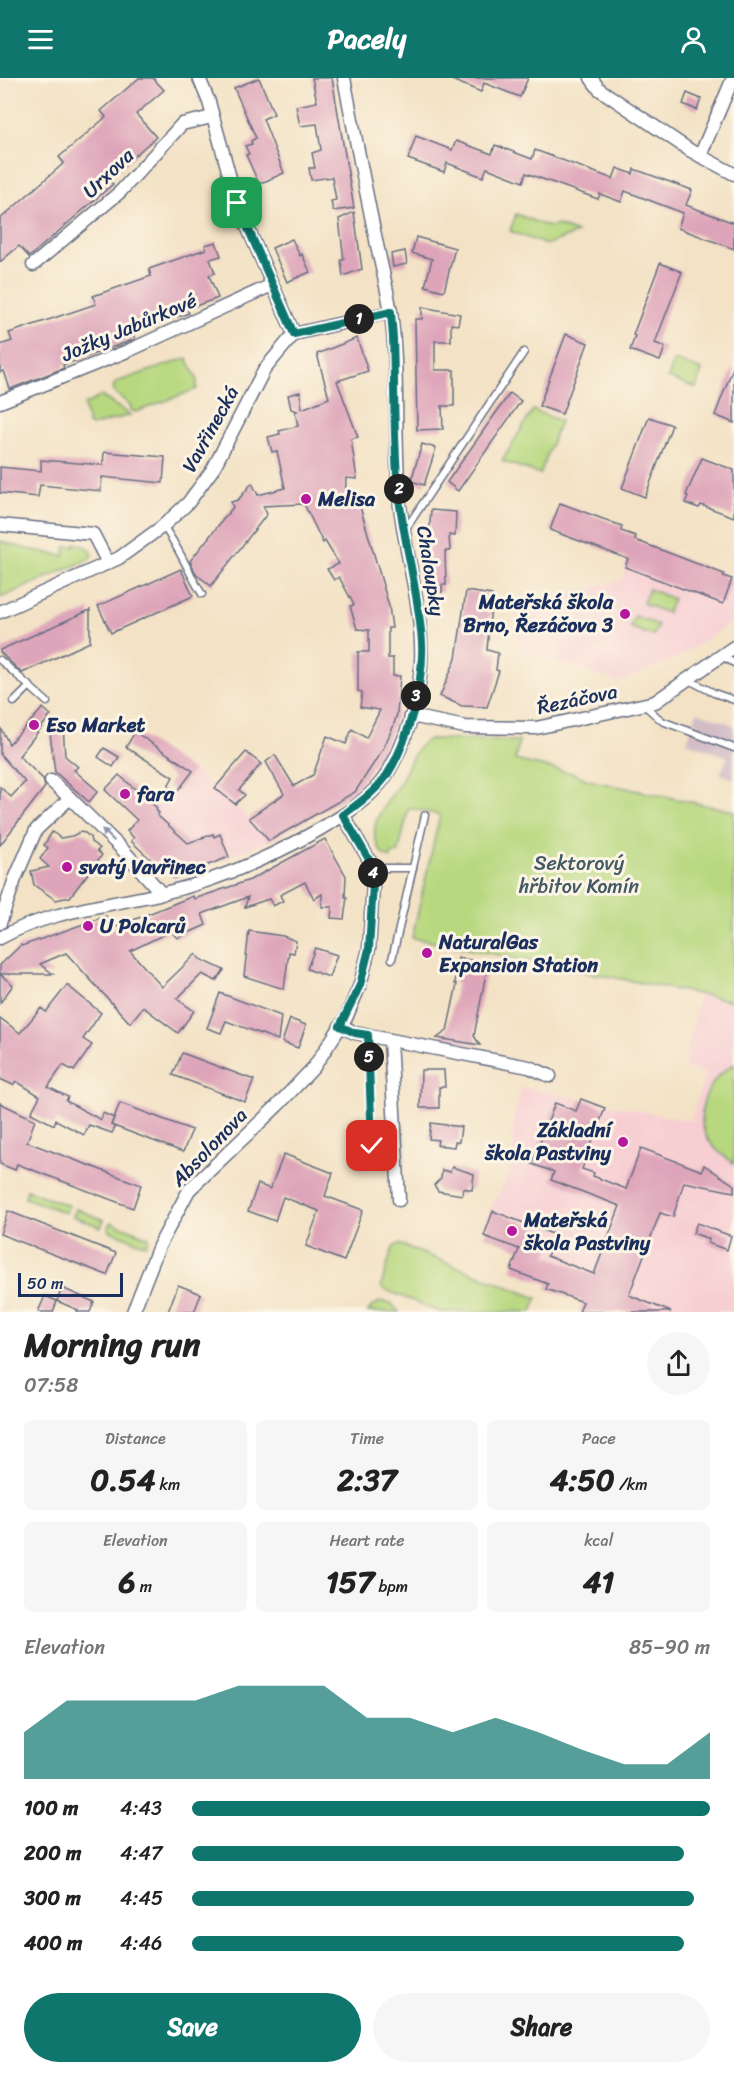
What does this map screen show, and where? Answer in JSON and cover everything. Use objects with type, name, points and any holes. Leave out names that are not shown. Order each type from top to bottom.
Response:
[{"type":"street","points":[[199,78],[209,102],[237,203],[294,334],[391,312]]},
{"type":"street","name":"Chaloupky","points":[[0,938],[17,928],[68,913],[162,894],[256,863],[343,815],[370,794],[387,775],[400,748],[420,679],[422,645],[399,498],[391,312],[344,78]]},
{"type":"street","points":[[591,78],[599,89],[700,156],[734,174]]},
{"type":"street","points":[[700,156],[733,78]]},
{"type":"street","name":"Urxova","points":[[33,265],[120,192],[182,124],[212,117]]},
{"type":"street","name":"Jožky Jabůrkové","points":[[0,402],[130,350],[272,285]]},
{"type":"street","name":"Vavřinecká","points":[[0,612],[119,558],[163,526],[188,503],[207,480],[264,370],[294,334]]},
{"type":"street","points":[[0,525],[93,534],[108,563]]},
{"type":"street","name":"Řezáčova","points":[[411,716],[465,727],[536,728],[655,702],[734,647]]},
{"type":"street","points":[[51,781],[123,850],[162,894]]},
{"type":"street","points":[[0,923],[15,879],[36,830],[70,798]]},
{"type":"street","points":[[343,815],[374,868]]},
{"type":"street","name":"Absolonova","points":[[133,1312],[161,1242],[189,1190],[277,1106],[314,1067],[340,1026],[360,985],[369,949],[374,868]]},
{"type":"street","points":[[340,1026],[355,1033],[529,1068],[550,1076]]},
{"type":"street","points":[[390,1040],[399,1200]]},
{"type":"lane","points":[[405,530],[524,352]]},
{"type":"lane","points":[[163,526],[174,541],[188,572],[202,594]]},
{"type":"lane","points":[[721,656],[734,663]]},
{"type":"lane","points":[[0,660],[47,702]]},
{"type":"lane","points":[[689,680],[734,700]]},
{"type":"lane","points":[[14,702],[30,686]]},
{"type":"lane","points":[[643,704],[662,721],[734,748]]},
{"type":"lane","points":[[392,959],[425,815]]},
{"type":"lane","points":[[374,868],[413,868]]},
{"type":"lane","points":[[368,1035],[372,1146]]},
{"type":"shaded area","name":"Mateřská škola Brno, Řezáčova 3","points":[[645,544],[724,574],[723,576],[732,580],[731,582],[734,583],[734,619],[675,659],[619,682],[520,649],[515,609],[622,579],[629,557]]},
{"type":"shaded area","points":[[697,712],[734,725],[734,779],[720,774],[728,757],[687,742]]},
{"type":"shaded area","points":[[194,771],[239,808],[269,841],[173,877],[166,870],[164,872],[145,858],[146,855],[131,841],[133,838],[127,831],[165,789],[170,795],[174,792],[177,794]]},
{"type":"shaded area","name":"Základní škola Pastviny","points":[[699,994],[734,1001],[734,1312],[579,1312],[584,1298],[573,1293],[571,1298],[546,1289],[547,1284],[511,1270],[519,1249],[488,1225],[483,1225],[513,1161],[513,1124],[521,1087],[691,1121],[705,1073],[684,1068]]},
{"type":"green space","points":[[516,214],[549,227],[557,225],[577,233],[546,245],[510,231]]},
{"type":"green space","points":[[187,358],[197,379],[197,389],[136,412],[130,410],[131,406],[114,392],[113,387],[116,382]]},
{"type":"green space","points":[[674,360],[702,370],[696,388],[668,378]]},
{"type":"green space","points":[[101,396],[130,415],[92,426],[88,424],[84,405]]},
{"type":"green space","points":[[533,410],[560,421],[540,474],[502,461]]},
{"type":"green space","points":[[0,541],[64,556],[66,546],[74,547],[75,543],[89,548],[92,554],[90,559],[0,598]]},
{"type":"green space","points":[[649,589],[673,599],[667,613],[643,603]]},
{"type":"green space","points":[[635,616],[658,625],[653,636],[630,627]]},
{"type":"green space","name":"Sektorový hřbitov Komín","points":[[430,739],[519,741],[515,760],[575,774],[588,780],[734,811],[734,1001],[412,938],[440,815],[409,808],[398,854],[392,853],[391,858],[380,851],[375,829],[380,813],[415,753],[424,742]]},
{"type":"green space","points":[[734,1064],[734,1164],[719,1153],[705,1134],[702,1111],[709,1089],[724,1071]]},
{"type":"green space","points":[[27,1190],[69,1206],[66,1213],[25,1198]]},
{"type":"green space","points":[[76,1209],[104,1220],[101,1227],[73,1216]]},
{"type":"green space","points":[[111,1222],[149,1237],[146,1245],[108,1230]]},
{"type":"green space","points":[[399,1244],[537,1298],[532,1312],[440,1312],[383,1289],[381,1286],[393,1247]]},
{"type":"green space","points":[[380,1302],[391,1303],[399,1312],[368,1312],[371,1307]]},
{"type":"building","points":[[139,78],[153,78],[164,90],[136,114],[156,137],[108,179],[113,184],[29,257],[19,246],[0,262],[0,219],[64,163],[59,157],[106,117],[101,111]]},
{"type":"building","points":[[259,78],[274,114],[263,119],[284,173],[259,184],[246,155],[249,154],[245,146],[252,144],[251,141],[256,138],[234,88]]},
{"type":"building","points":[[312,78],[332,78],[354,208],[333,211],[331,201],[336,200],[332,177],[311,180],[309,168],[315,168],[312,153],[321,150],[317,124],[300,126],[296,106],[317,102]]},
{"type":"building","points":[[447,78],[528,78],[520,97],[484,83],[481,92]]},
{"type":"building","points":[[687,93],[701,99],[697,110],[683,104]]},
{"type":"building","points":[[416,136],[452,150],[456,141],[492,154],[495,145],[532,159],[535,150],[613,179],[617,168],[633,174],[634,169],[692,190],[686,205],[734,223],[734,249],[678,228],[683,213],[625,191],[621,202],[600,194],[598,199],[526,173],[523,182],[487,168],[483,177],[447,163],[444,172],[408,159]]},
{"type":"building","points":[[354,212],[362,269],[343,276],[341,260],[344,260],[339,219]]},
{"type":"building","points":[[416,237],[455,248],[444,291],[425,286],[432,259],[412,253]]},
{"type":"building","points":[[292,239],[310,272],[287,282],[272,248]]},
{"type":"building","points":[[216,242],[221,256],[210,259],[215,273],[209,275],[218,298],[187,309],[189,313],[132,332],[135,339],[63,365],[64,368],[10,389],[4,371],[0,372],[0,345],[12,341],[9,333],[96,304],[93,296],[151,276],[149,269],[206,249],[205,245]]},
{"type":"building","points":[[405,251],[407,264],[393,267],[391,254]]},
{"type":"building","points":[[660,263],[682,272],[655,343],[665,347],[660,361],[630,350],[635,336],[633,335]]},
{"type":"building","points":[[422,307],[460,314],[458,325],[451,324],[451,341],[435,341],[435,370],[454,370],[454,406],[442,406],[443,429],[417,430],[415,319],[422,319]]},
{"type":"building","points":[[566,334],[588,343],[562,414],[539,406]]},
{"type":"building","points":[[357,338],[368,371],[337,381],[358,437],[351,439],[357,479],[346,478],[345,507],[359,503],[389,606],[392,628],[388,628],[388,658],[393,658],[393,676],[400,676],[397,714],[383,749],[355,792],[269,841],[249,818],[284,794],[266,762],[275,755],[294,786],[313,775],[327,736],[346,744],[352,729],[366,738],[380,710],[360,707],[362,692],[358,691],[358,652],[369,652],[369,630],[357,629],[350,606],[354,605],[339,577],[334,580],[327,569],[339,564],[325,541],[323,543],[304,504],[263,506],[267,514],[211,586],[196,574],[190,561],[233,507],[231,502],[238,500],[252,483],[258,495],[285,488],[277,451],[272,452],[268,437],[280,434],[279,431],[298,426],[295,412],[297,411],[291,409],[288,395],[300,392],[302,409],[329,398],[317,354]]},
{"type":"building","points":[[734,368],[734,423],[715,415]]},
{"type":"building","points":[[510,393],[521,401],[458,491],[447,482]]},
{"type":"building","points":[[649,417],[672,425],[645,497],[622,488]]},
{"type":"building","points":[[422,444],[436,448],[424,485],[411,481]]},
{"type":"building","points":[[104,452],[165,457],[163,483],[102,477],[101,491],[40,485],[38,497],[0,493],[0,467],[41,471],[41,460],[103,465]]},
{"type":"building","points":[[702,458],[734,470],[734,517],[701,505],[699,508],[685,503],[688,496],[686,495]]},
{"type":"building","points":[[560,503],[622,526],[621,531],[636,536],[635,540],[724,574],[723,576],[732,579],[723,604],[625,567],[628,559],[550,530]]},
{"type":"building","points":[[431,510],[456,512],[455,536],[449,535],[450,551],[445,551],[446,585],[442,585],[442,592],[430,593],[428,546]]},
{"type":"building","points":[[181,569],[193,596],[111,633],[98,606]]},
{"type":"building","points":[[466,591],[492,595],[487,650],[498,653],[496,670],[499,671],[487,707],[462,706],[440,696],[456,658]]},
{"type":"building","points":[[90,610],[90,642],[22,673],[0,652],[0,650]]},
{"type":"building","points":[[43,708],[51,715],[19,756],[43,779],[45,787],[0,845],[0,787],[11,797],[25,782],[0,754],[0,727],[9,744]]},
{"type":"building","points":[[49,725],[63,727],[65,756],[78,767],[74,770],[98,791],[89,802],[55,772]]},
{"type":"building","points":[[135,732],[193,771],[177,792],[168,786],[173,777],[126,747]]},
{"type":"building","points":[[104,748],[119,757],[113,767],[98,757]]},
{"type":"building","points":[[246,752],[261,764],[239,790],[245,795],[235,804],[215,788]]},
{"type":"building","points":[[119,775],[157,808],[159,813],[157,815],[188,843],[213,834],[214,837],[220,834],[229,857],[174,878],[166,870],[164,872],[131,841],[134,838],[127,831],[137,820],[105,790]]},
{"type":"building","name":"svatý Vavřinec","points":[[52,832],[61,838],[80,832],[85,833],[90,837],[91,842],[100,848],[97,851],[102,855],[70,897],[56,900],[34,885],[31,871],[49,867],[40,859],[48,848],[44,845]]},
{"type":"building","points":[[325,839],[346,876],[345,897],[347,897],[344,919],[331,918],[332,907],[322,907],[322,894],[314,899],[305,882],[280,895],[283,901],[273,906],[269,899],[245,907],[248,897],[202,914],[206,925],[177,938],[171,931],[130,951],[162,987],[196,954],[200,959],[224,970],[216,981],[202,974],[177,999],[194,1011],[178,1033],[143,1007],[130,1023],[66,953],[40,964],[53,974],[0,974],[0,965],[21,945],[106,916],[111,929],[193,896],[194,899],[250,880]]},
{"type":"building","points":[[249,931],[283,936],[296,941],[294,953],[289,952],[284,989],[244,976]]},
{"type":"building","points":[[315,948],[337,955],[329,977],[307,969]]},
{"type":"building","points":[[458,958],[488,963],[474,1036],[480,1045],[437,1038],[447,1031],[457,984],[455,984]]},
{"type":"building","points":[[0,974],[13,985],[0,1003]]},
{"type":"building","points":[[67,985],[101,1013],[83,1039],[92,1045],[74,1071],[63,1065],[48,1087],[68,1097],[66,1101],[101,1120],[103,1113],[114,1118],[111,1125],[115,1127],[112,1133],[89,1125],[84,1135],[56,1120],[54,1125],[31,1113],[40,1096],[16,1081],[13,1085],[0,1079],[0,1018],[20,1033],[41,1008],[46,1012]]},
{"type":"building","points":[[220,993],[281,1016],[278,1040],[226,1021],[221,1033],[207,1028]]},
{"type":"building","points":[[290,1019],[306,1025],[298,1048],[282,1042]]},
{"type":"building","points":[[182,1053],[254,1080],[245,1102],[173,1075]]},
{"type":"building","points":[[421,1070],[444,1070],[445,1087],[439,1087],[439,1108],[420,1108]]},
{"type":"building","points":[[581,1099],[605,1108],[582,1169],[594,1173],[593,1176],[626,1189],[641,1148],[702,1171],[704,1165],[734,1185],[734,1192],[684,1182],[673,1217],[660,1213],[629,1295],[671,1312],[579,1312],[583,1302],[546,1289],[548,1284],[511,1270],[519,1249],[484,1236],[493,1211],[555,1235],[547,1256],[594,1274],[620,1206],[551,1180],[554,1172],[532,1164],[555,1103],[576,1111]]},
{"type":"building","points":[[0,1103],[35,1120],[27,1142],[141,1185],[133,1208],[17,1164],[15,1170],[0,1164]]},
{"type":"building","points":[[120,1103],[192,1130],[183,1152],[111,1125]]},
{"type":"building","points":[[431,1123],[461,1127],[459,1142],[455,1142],[454,1147],[437,1145],[438,1140],[429,1139]]},
{"type":"building","points":[[284,1154],[333,1173],[325,1196],[363,1210],[344,1261],[306,1246],[319,1211],[283,1197],[275,1221],[248,1211],[258,1184],[270,1189]]},
{"type":"building","points":[[452,1167],[474,1174],[472,1190],[463,1188],[462,1195],[438,1191],[434,1185],[441,1178],[442,1170],[450,1172]]},
{"type":"building","points":[[8,1211],[116,1253],[107,1275],[0,1234]]},
{"type":"building","points":[[697,1223],[731,1236],[727,1250],[708,1243],[709,1239],[693,1233]]},
{"type":"building","points":[[178,1285],[201,1294],[194,1312],[168,1312]]},
{"type":"building","points":[[62,1288],[94,1302],[90,1312],[77,1312],[78,1310],[57,1301]]},
{"type":"building","points":[[45,1296],[57,1301],[53,1312],[38,1312]]},
{"type":"place","name":"Melisa","points":[[306,499]]},
{"type":"place","name":"Mateřská škola Brno, Řezáčova 3","points":[[625,614]]},
{"type":"place","name":"Eso Market","points":[[34,725]]},
{"type":"place","name":"fara","points":[[125,794]]},
{"type":"place","name":"svatý Vavřinec","points":[[67,867]]},
{"type":"place","name":"U Polcarů","points":[[88,926]]},
{"type":"place","name":"NaturalGas Expansion Station","points":[[427,953]]},
{"type":"place","name":"Základní škola Pastviny","points":[[623,1142]]},
{"type":"place","name":"Mateřská škola Pastviny","points":[[512,1231]]},
{"type":"route","points":[[237,203],[294,334],[391,312],[399,498],[418,607],[422,645],[420,679],[400,748],[387,775],[370,794],[343,815],[374,868],[369,949],[360,985],[346,1018],[340,1026],[355,1033],[368,1035],[372,1146]]}]
